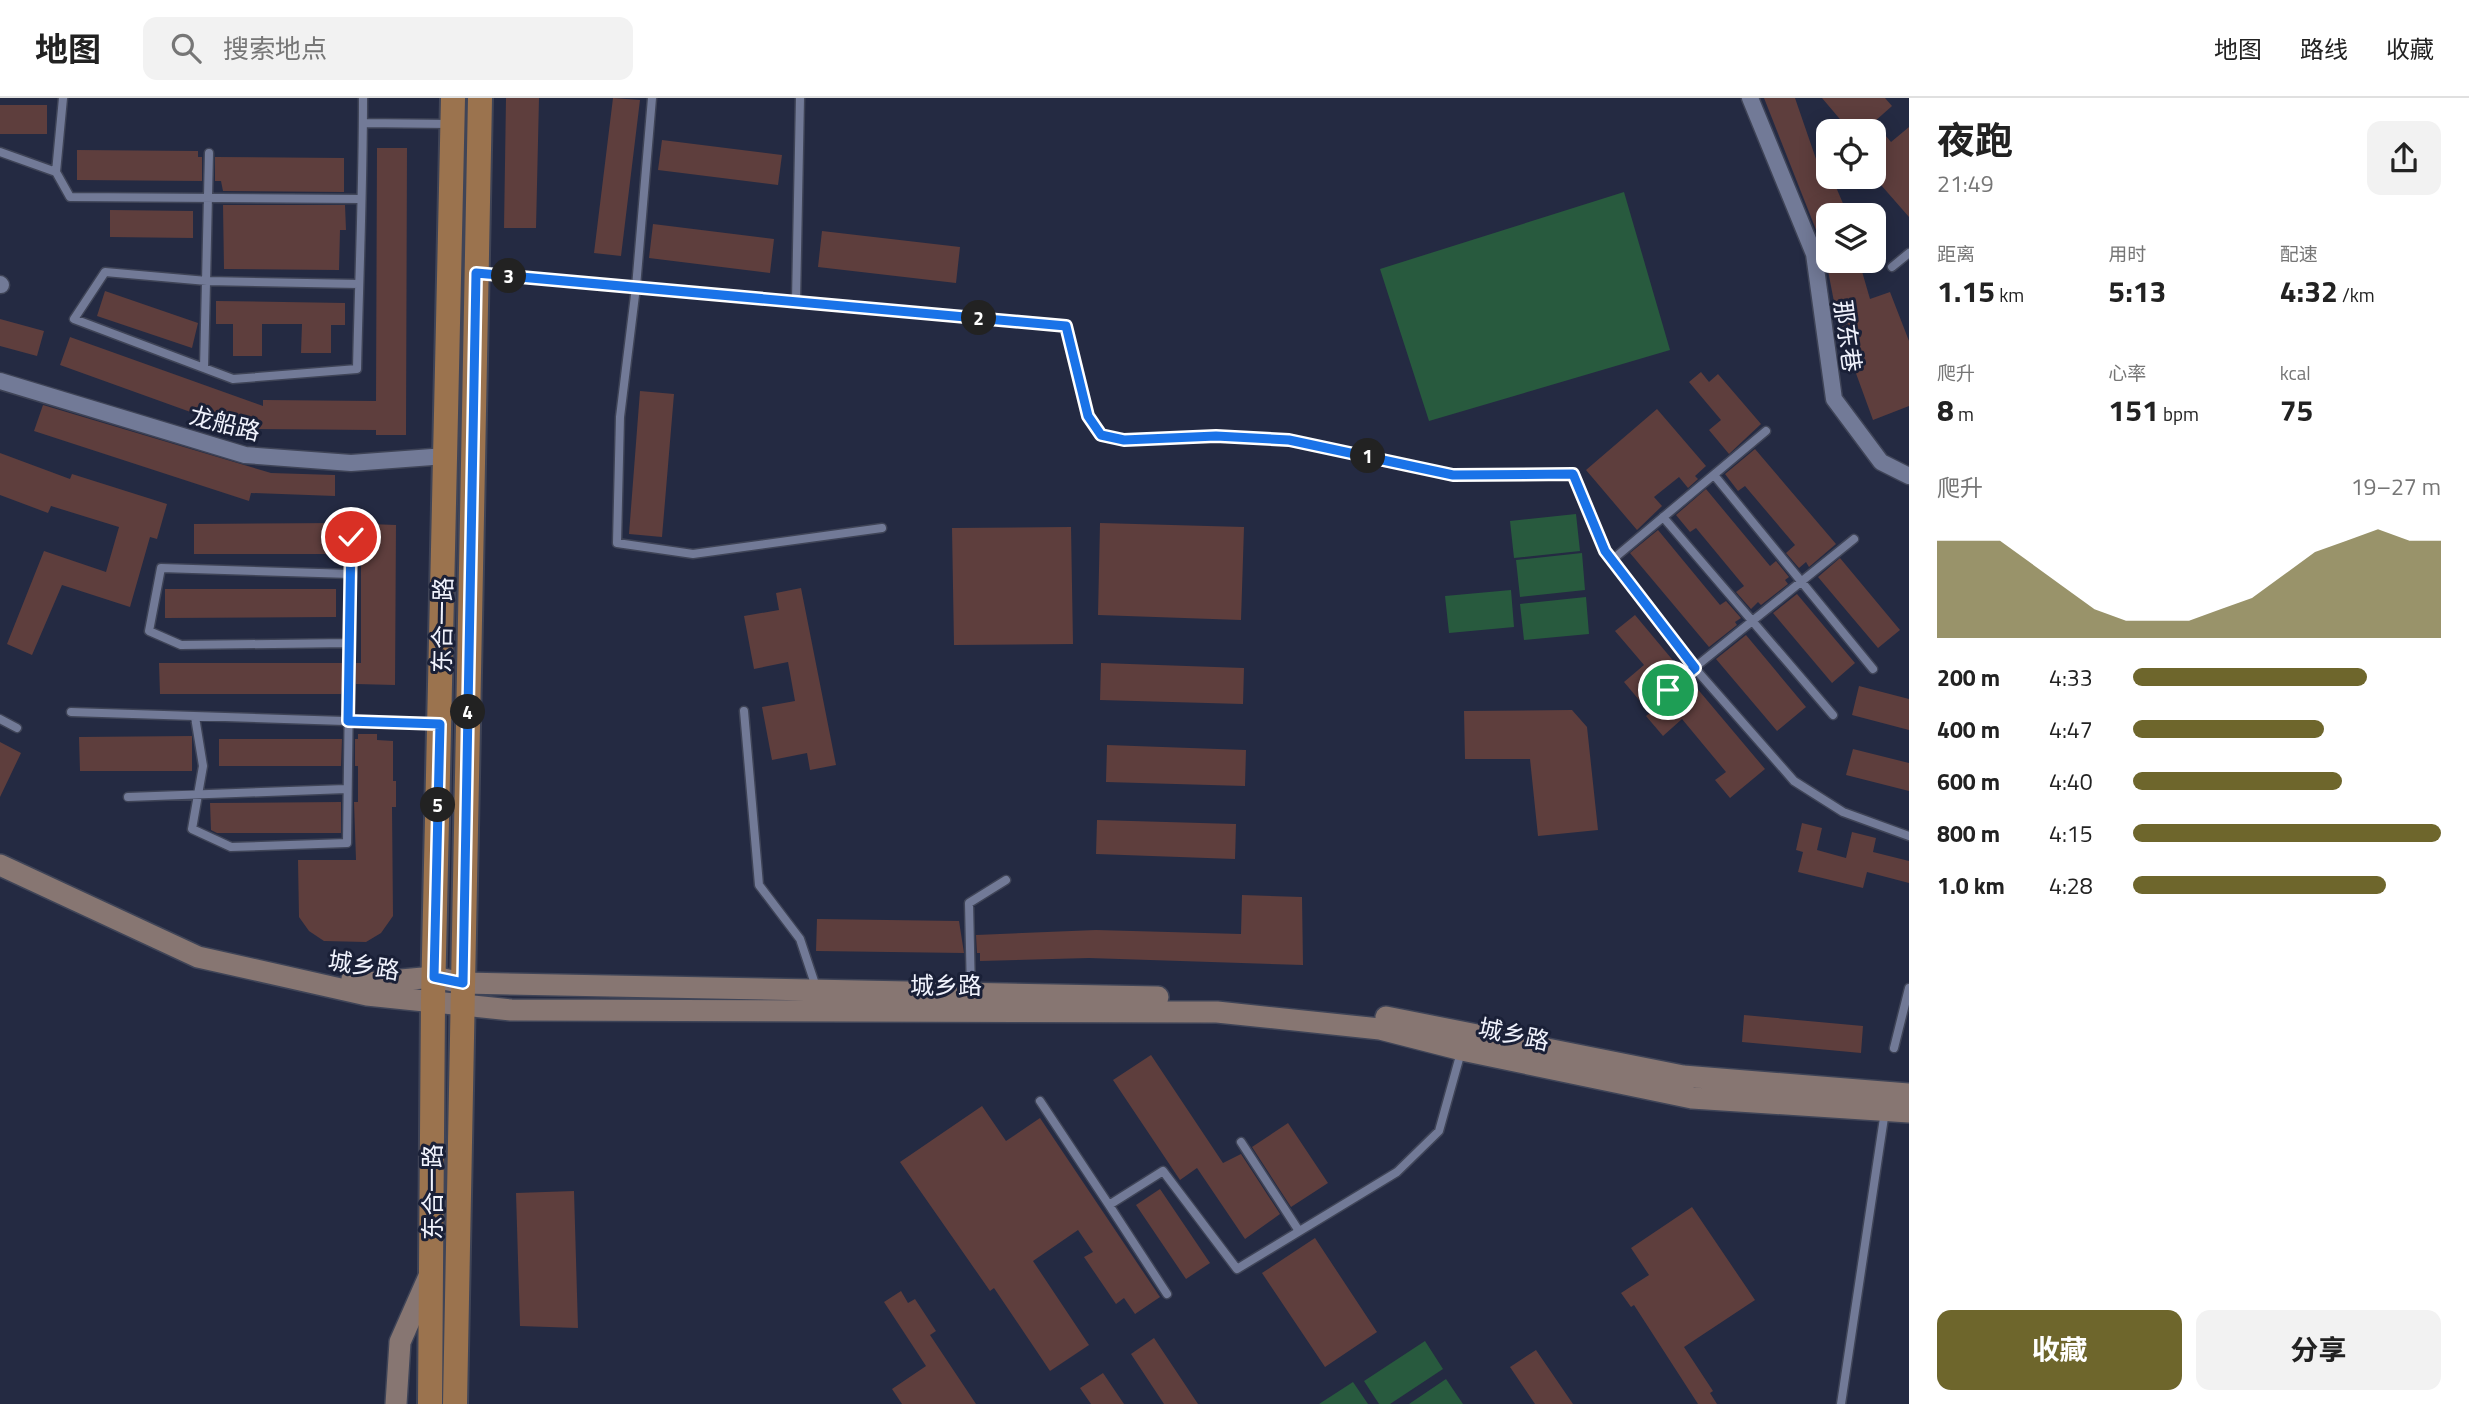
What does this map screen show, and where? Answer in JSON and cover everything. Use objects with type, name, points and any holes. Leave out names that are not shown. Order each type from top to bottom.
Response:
[{"type":"main road","name":"东合一路","points":[[430,1404],[434,989],[453,98]]},
{"type":"main road","name":"东合一路","points":[[455,1404],[480,98]]},
{"type":"main road","name":"城乡路","points":[[0,850],[202,945],[368,983],[463,994],[511,1010],[1217,1012],[1380,1029],[1683,1076],[1909,1094]]},
{"type":"main road","name":"城乡路","points":[[0,864],[198,957],[367,995],[434,989]]},
{"type":"main road","name":"城乡路","points":[[463,994],[817,990],[1217,999],[1382,1016],[1461,1041],[1692,1098],[1909,1112]]},
{"type":"main road","points":[[397,1404],[400,1342],[431,1272]]},
{"type":"street","name":"那东巷","points":[[1750,98],[1814,254],[1833,399],[1881,462],[1909,477]]},
{"type":"street","name":"龙船路","points":[[0,381],[245,455],[351,463],[446,456]]},
{"type":"lane","points":[[63,98],[56,172],[70,197],[361,199]]},
{"type":"lane","points":[[359,284],[207,281],[105,271],[74,319],[233,379],[356,369],[359,284],[363,98]]},
{"type":"lane","points":[[652,98],[636,287],[620,417],[617,543],[693,554],[882,528]]},
{"type":"lane","points":[[796,300],[800,98]]},
{"type":"lane","points":[[363,123],[453,124]]},
{"type":"lane","points":[[0,152],[56,172]]},
{"type":"lane","points":[[204,368],[209,153]]},
{"type":"lane","points":[[1892,267],[1909,253]]},
{"type":"lane","points":[[476,273],[1066,326],[1088,416],[1101,435],[1124,440],[1216,436],[1289,440],[1453,475],[1573,474],[1612,560],[1695,668],[1794,780],[1843,812],[1909,835]]},
{"type":"lane","points":[[1612,560],[1766,431]]},
{"type":"lane","points":[[1714,475],[1873,669]]},
{"type":"lane","points":[[1663,517],[1833,715]]},
{"type":"lane","points":[[195,717],[203,766],[192,829],[231,847],[347,843],[351,537]]},
{"type":"lane","points":[[1668,690],[1854,539]]},
{"type":"lane","points":[[349,643],[181,645],[149,631],[161,568],[351,574]]},
{"type":"lane","points":[[744,710],[759,885],[800,939],[817,990]]},
{"type":"lane","points":[[71,712],[440,724]]},
{"type":"lane","points":[[0,719],[17,728]]},
{"type":"lane","points":[[128,797],[346,789]]},
{"type":"lane","points":[[971,993],[969,903],[1006,880]]},
{"type":"lane","points":[[1894,1048],[1906,1010],[1909,988]]},
{"type":"lane","points":[[1109,1205],[1163,1171],[1237,1269],[1397,1172],[1439,1131],[1461,1041]]},
{"type":"lane","points":[[1040,1101],[1167,1294]]},
{"type":"lane","points":[[1841,1404],[1885,1111]]},
{"type":"lane","points":[[1241,1142],[1299,1231]]},
{"type":"green space","points":[[1624,192],[1670,350],[1429,421],[1380,269]]},
{"type":"green space","points":[[1576,514],[1580,551],[1514,558],[1510,521]]},
{"type":"green space","points":[[1582,553],[1585,590],[1520,597],[1516,560]]},
{"type":"green space","points":[[1511,590],[1514,627],[1449,633],[1445,596]]},
{"type":"green space","points":[[1586,597],[1589,634],[1524,640],[1520,604]]},
{"type":"green space","points":[[1425,1341],[1443,1369],[1390,1404],[1379,1404],[1364,1381]]},
{"type":"green space","points":[[1446,1379],[1463,1404],[1409,1404]]},
{"type":"green space","points":[[1353,1382],[1368,1404],[1319,1404]]},
{"type":"building","points":[[506,98],[539,98],[536,228],[504,228]]},
{"type":"building","points":[[613,98],[640,100],[621,256],[594,253]]},
{"type":"building","points":[[1764,98],[1795,98],[1816,159],[1816,189],[1837,189],[1843,203],[1816,203],[1816,230]]},
{"type":"building","points":[[1822,98],[1885,98],[1892,106],[1877,119],[1840,119]]},
{"type":"building","points":[[0,105],[47,105],[47,134],[0,134]]},
{"type":"building","points":[[1909,127],[1909,217],[1884,189],[1886,136],[1891,142]]},
{"type":"building","points":[[662,140],[782,155],[778,185],[658,170]]},
{"type":"building","points":[[377,148],[407,148],[406,435],[376,435],[376,430],[247,429],[246,432],[60,365],[70,337],[263,406],[263,400],[376,401]]},
{"type":"building","points":[[77,150],[198,151],[198,157],[202,157],[202,181],[77,180]]},
{"type":"building","points":[[215,157],[344,158],[344,192],[223,191],[221,181],[215,181]]},
{"type":"building","points":[[223,205],[345,205],[346,230],[340,230],[339,270],[224,269]]},
{"type":"building","points":[[110,210],[193,211],[193,238],[110,237]]},
{"type":"building","points":[[653,224],[774,239],[770,273],[649,258]]},
{"type":"building","points":[[822,231],[960,247],[956,283],[818,267]]},
{"type":"building","points":[[1828,273],[1862,273],[1870,299],[1890,292],[1909,341],[1909,406],[1873,420],[1834,313],[1836,312]]},
{"type":"building","points":[[105,291],[198,323],[192,348],[97,316]]},
{"type":"building","points":[[216,301],[345,303],[345,325],[331,325],[331,353],[301,353],[302,324],[262,324],[262,356],[233,356],[233,324],[216,324]]},
{"type":"building","points":[[0,319],[44,331],[37,356],[0,346]]},
{"type":"building","points":[[1701,372],[1709,382],[1718,374],[1761,424],[1729,454],[1709,430],[1721,420],[1689,382]]},
{"type":"building","points":[[640,391],[674,394],[662,537],[629,534]]},
{"type":"building","points":[[43,405],[271,473],[335,475],[335,496],[251,493],[249,501],[34,431]]},
{"type":"building","points":[[1657,409],[1706,466],[1695,476],[1698,479],[1688,488],[1679,477],[1654,497],[1662,506],[1637,530],[1586,470]]},
{"type":"building","points":[[1755,449],[1836,544],[1809,567],[1806,562],[1799,568],[1786,553],[1795,545],[1745,486],[1738,491],[1725,474]]},
{"type":"building","points":[[0,453],[70,479],[72,474],[167,504],[157,539],[150,537],[130,607],[62,585],[32,655],[7,644],[44,551],[106,572],[119,527],[51,506],[48,513],[0,495]]},
{"type":"building","points":[[1706,489],[1770,566],[1776,561],[1789,577],[1785,580],[1788,584],[1761,605],[1758,602],[1751,609],[1736,592],[1744,586],[1696,528],[1690,532],[1676,515]]},
{"type":"building","points":[[1100,523],[1244,527],[1241,620],[1098,615]]},
{"type":"building","points":[[194,524],[396,525],[395,685],[356,684],[356,663],[361,663],[361,554],[357,554],[355,532],[345,534],[344,554],[194,554]]},
{"type":"building","points":[[1071,527],[1073,644],[954,645],[952,528]]},
{"type":"building","points":[[1658,530],[1720,605],[1726,601],[1741,618],[1735,622],[1737,625],[1709,647],[1630,553]]},
{"type":"building","points":[[1840,558],[1900,630],[1878,648],[1818,577]]},
{"type":"building","points":[[801,588],[836,765],[810,770],[807,753],[772,760],[762,707],[795,701],[788,662],[754,669],[744,616],[779,610],[776,593]]},
{"type":"building","points":[[165,589],[336,589],[336,617],[165,618]]},
{"type":"building","points":[[1797,594],[1855,663],[1832,683],[1773,613]]},
{"type":"building","points":[[1635,615],[1681,670],[1663,684],[1663,694],[1672,694],[1690,680],[1765,769],[1730,798],[1715,780],[1726,772],[1682,719],[1663,736],[1646,716],[1650,713],[1624,682],[1644,665],[1615,631]]},
{"type":"building","points":[[1746,635],[1806,707],[1777,731],[1716,659]]},
{"type":"building","points":[[159,663],[343,663],[343,684],[341,694],[160,694]]},
{"type":"building","points":[[1101,663],[1244,668],[1243,704],[1100,700]]},
{"type":"building","points":[[1859,686],[1909,699],[1909,730],[1852,715]]},
{"type":"building","points":[[1572,710],[1587,727],[1598,830],[1538,836],[1530,759],[1465,759],[1464,711]]},
{"type":"building","points":[[358,734],[377,734],[377,740],[393,741],[396,807],[392,807],[393,916],[381,933],[366,942],[324,941],[309,931],[299,917],[298,860],[356,860],[354,802],[358,802],[358,766],[355,766],[355,739],[358,739]]},
{"type":"building","points":[[192,736],[192,771],[80,771],[79,737]]},
{"type":"building","points":[[219,739],[342,739],[341,766],[219,766]]},
{"type":"building","points":[[0,742],[21,753],[0,797]]},
{"type":"building","points":[[1107,745],[1246,750],[1245,786],[1106,782]]},
{"type":"building","points":[[1853,749],[1909,763],[1909,791],[1846,775]]},
{"type":"building","points":[[341,802],[341,833],[217,833],[211,830],[210,803]]},
{"type":"building","points":[[1097,820],[1236,824],[1235,859],[1096,854]]},
{"type":"building","points":[[1802,823],[1822,828],[1817,850],[1846,858],[1852,832],[1876,838],[1873,852],[1909,861],[1909,883],[1867,872],[1863,888],[1798,872],[1803,852],[1796,850]]},
{"type":"building","points":[[1242,895],[1302,897],[1303,965],[1089,958],[980,961],[980,953],[977,953],[976,935],[1096,930],[1241,934]]},
{"type":"building","points":[[817,919],[959,921],[964,953],[816,951]]},
{"type":"building","points":[[1744,1015],[1863,1026],[1861,1053],[1742,1042]]},
{"type":"building","points":[[1151,1055],[1223,1163],[1241,1154],[1280,1214],[1245,1239],[1197,1168],[1180,1180],[1113,1080]]},
{"type":"building","points":[[982,1106],[1006,1141],[1040,1118],[1160,1297],[1135,1314],[1124,1298],[1116,1304],[1084,1257],[1093,1252],[1078,1230],[1033,1261],[1089,1345],[1050,1371],[994,1288],[990,1291],[900,1162]]},
{"type":"building","points":[[1288,1123],[1328,1183],[1291,1207],[1252,1147]]},
{"type":"building","points":[[1160,1189],[1210,1263],[1186,1279],[1136,1205]]},
{"type":"building","points":[[574,1191],[578,1328],[520,1326],[516,1193]]},
{"type":"building","points":[[1692,1207],[1755,1300],[1684,1347],[1713,1391],[1710,1393],[1717,1404],[1698,1404],[1634,1305],[1631,1307],[1621,1293],[1649,1275],[1631,1248]]},
{"type":"building","points":[[1315,1238],[1377,1332],[1325,1367],[1262,1273]]},
{"type":"building","points":[[901,1291],[908,1303],[915,1299],[936,1331],[930,1335],[976,1404],[902,1404],[892,1389],[926,1366],[884,1302]]},
{"type":"building","points":[[1154,1338],[1198,1404],[1164,1404],[1131,1354]]},
{"type":"building","points":[[1536,1350],[1573,1404],[1535,1404],[1510,1367]]},
{"type":"building","points":[[1103,1373],[1124,1404],[1091,1404],[1080,1388]]},
{"type":"route","points":[[351,537],[348,721],[440,724],[434,977],[463,983],[476,273],[1066,326],[1088,416],[1101,435],[1124,440],[1216,436],[1289,440],[1453,475],[1573,474],[1605,551],[1695,668],[1668,690]]}]
